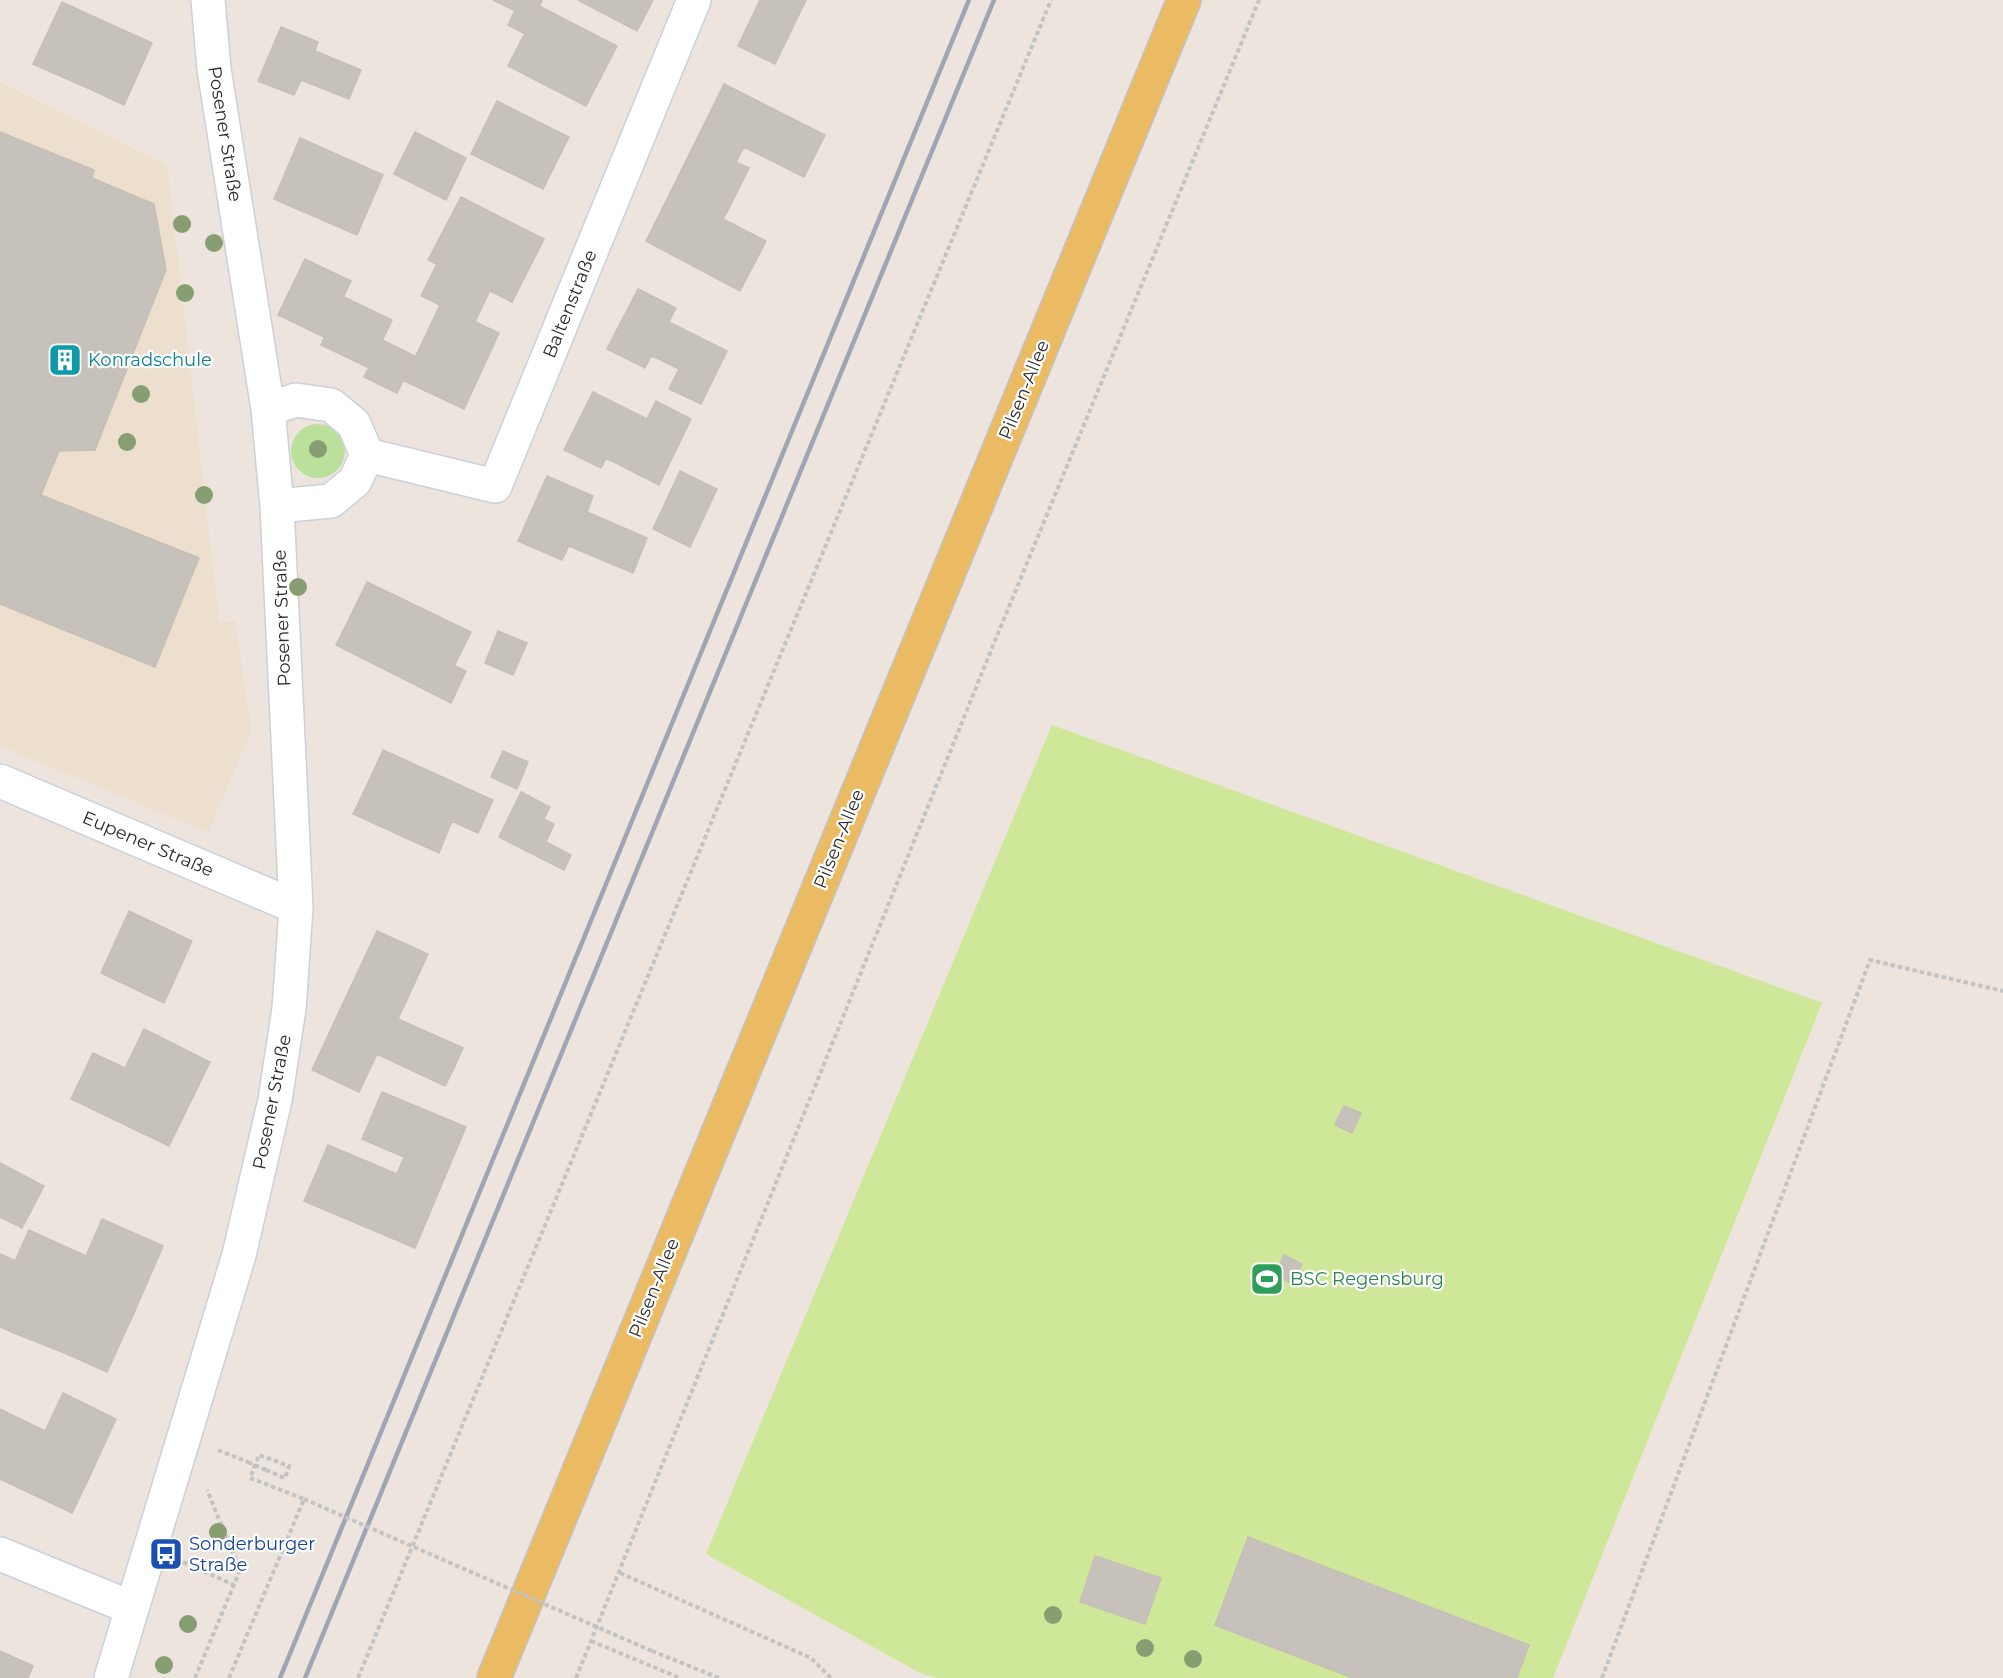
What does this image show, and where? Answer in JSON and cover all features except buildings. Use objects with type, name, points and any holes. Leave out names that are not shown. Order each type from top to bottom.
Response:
[{"type":"main road","name":"Pilsen-Allee","points":[[494,1678],[1184,0]]},
{"type":"street","name":"Posener Straße","points":[[111,1678],[239,1256],[275,1100],[289,1009],[296,907],[277,506],[268,409],[214,69],[208,0]]},
{"type":"street","name":"Baltenstraße","points":[[367,455],[495,486],[694,0]]},
{"type":"street","points":[[268,409],[296,400],[332,405],[354,424],[367,455],[355,481],[331,501],[277,506]]},
{"type":"street","name":"Eupener Straße","points":[[0,781],[296,907]]},
{"type":"street","points":[[0,1554],[132,1608]]},
{"type":"path","points":[[358,1678],[1051,0]]},
{"type":"path","points":[[576,1678],[992,648],[1259,0]]},
{"type":"path","points":[[1602,1678],[1870,960],[2003,991]]},
{"type":"path","points":[[248,1462],[266,1470],[285,1478],[289,1466],[259,1455],[250,1478],[304,1499],[719,1678]]},
{"type":"path","points":[[195,1678],[240,1570],[206,1488]]},
{"type":"path","points":[[229,1678],[304,1499]]},
{"type":"path","points":[[176,1558],[234,1585]]},
{"type":"path","points":[[620,1573],[811,1658],[831,1678]]},
{"type":"path","points":[[591,1641],[680,1678]]},
{"type":"shaded area","points":[[0,82],[167,165],[219,622],[235,621],[251,731],[208,832],[0,746]]},
{"type":"green space","points":[[318,424],[328,426],[337,432],[343,441],[345,451],[343,461],[337,470],[328,476],[318,478],[308,476],[299,470],[293,461],[291,451],[293,441],[299,432],[308,426]]},
{"type":"green space","name":"BSC Regensburg","points":[[1052,725],[1822,1003],[1553,1678],[936,1678],[920,1673],[706,1554]]},
{"type":"railway","points":[[280,1678],[969,0]]},
{"type":"railway","points":[[305,1678],[994,0]]},
{"type":"place","name":"Konradschule","points":[[65,360]]},
{"type":"place","name":"BSC Regensburg","points":[[1267,1279]]},
{"type":"place","name":"Sonderburger Straße","points":[[166,1554]]}]
